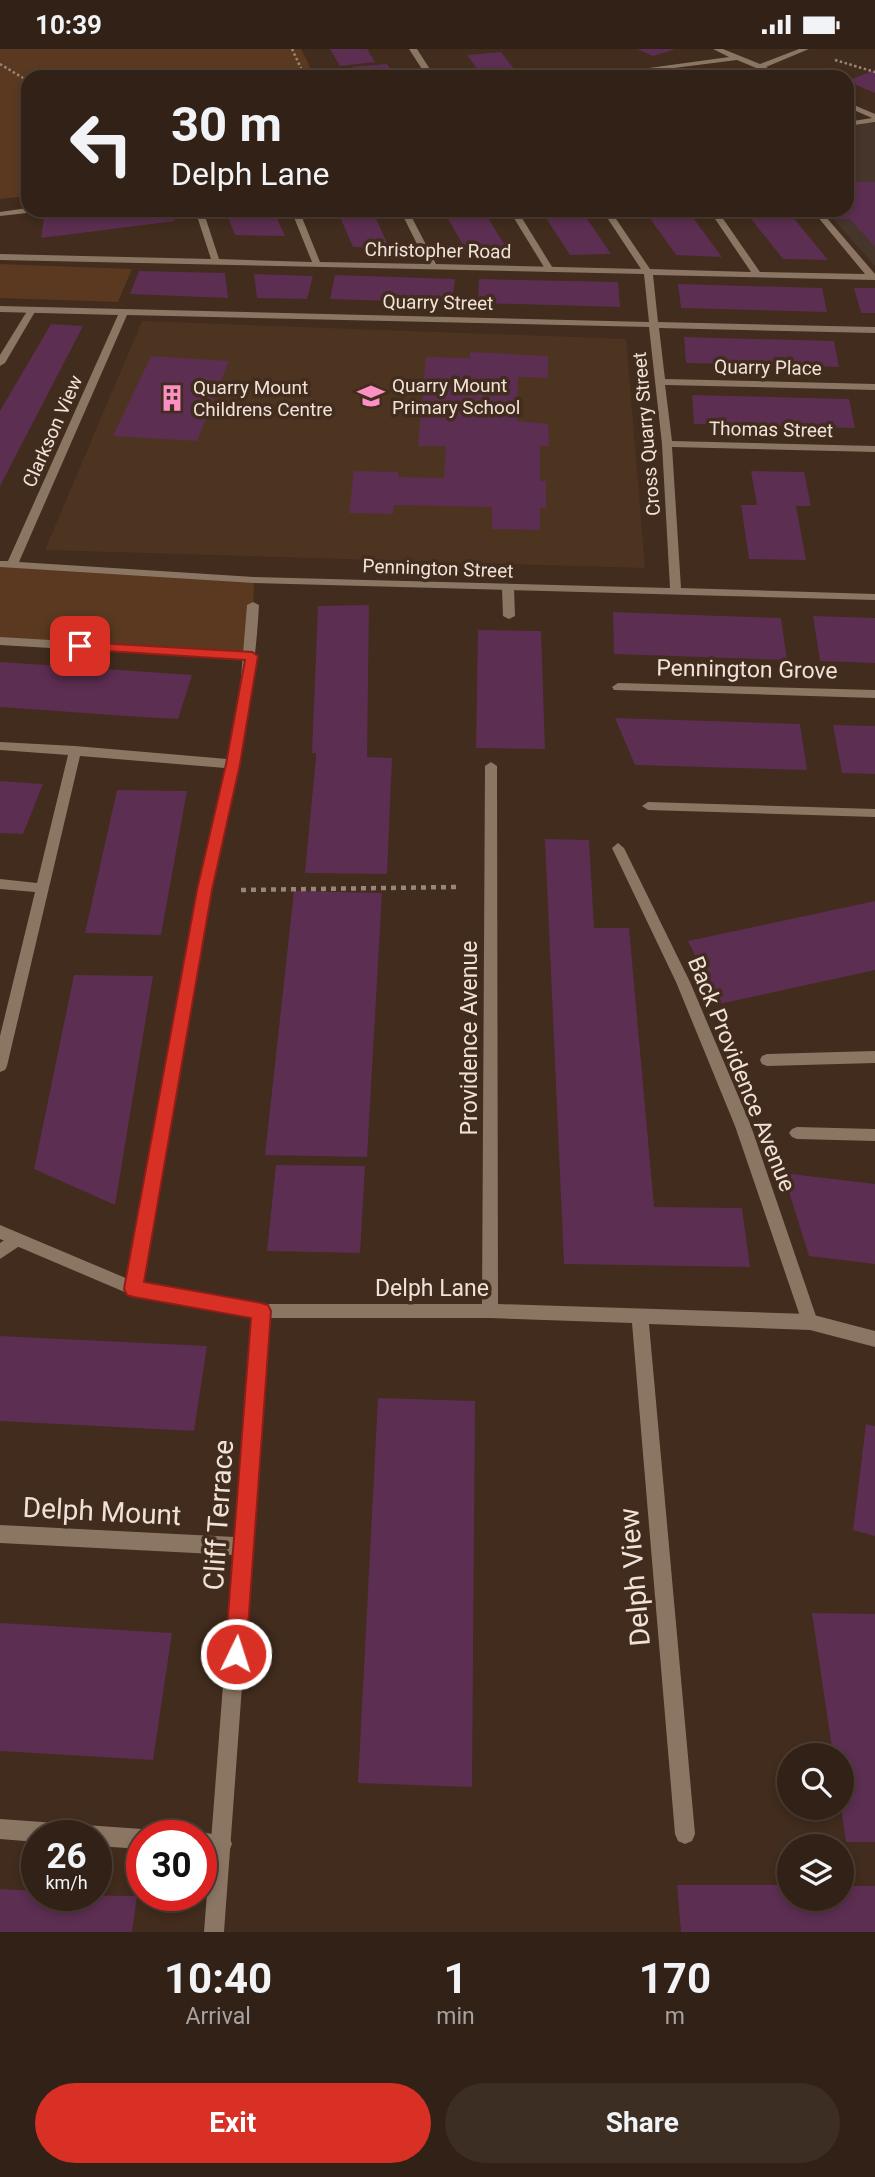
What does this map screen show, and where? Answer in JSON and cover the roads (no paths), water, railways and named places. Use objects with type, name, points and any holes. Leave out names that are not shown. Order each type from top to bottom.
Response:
[{"type":"street","points":[[413,49],[426,70]]},
{"type":"street","points":[[717,49],[767,70]]},
{"type":"street","points":[[760,67],[805,49]]},
{"type":"street","points":[[647,70],[736,58]]},
{"type":"street","points":[[854,108],[875,119]]},
{"type":"street","points":[[854,123],[875,119]]},
{"type":"street","points":[[0,214],[21,212]]},
{"type":"street","points":[[201,217],[216,262]]},
{"type":"street","points":[[298,217],[317,264]]},
{"type":"street","points":[[408,217],[433,267]]},
{"type":"street","points":[[517,217],[550,270]]},
{"type":"street","points":[[611,217],[648,273]]},
{"type":"street","points":[[718,217],[758,275]]},
{"type":"street","points":[[822,217],[873,277]]},
{"type":"street","name":"Christopher Road","points":[[0,257],[873,277]]},
{"type":"street","name":"Cross Quarry Street","points":[[648,273],[667,444],[676,591]]},
{"type":"street","name":"Quarry Street","points":[[0,309],[875,330]]},
{"type":"street","points":[[0,363],[32,310]]},
{"type":"street","name":"Clarkson View","points":[[6,565],[124,311]]},
{"type":"street","name":"Quarry Place","points":[[660,382],[875,387]]},
{"type":"street","name":"Thomas Street","points":[[667,444],[875,449]]},
{"type":"street","name":"Pennington Street","points":[[6,565],[254,580],[875,597]]},
{"type":"street","points":[[508,588],[509,616]]},
{"type":"street","points":[[134,1289],[205,890],[233,764],[252,656],[253,605]]},
{"type":"street","points":[[0,641],[252,656]]},
{"type":"street","name":"Pennington Grove","points":[[618,687],[875,694]]},
{"type":"street","points":[[0,745],[233,764]]},
{"type":"street","points":[[0,1066],[75,750]]},
{"type":"street","name":"Providence Avenue","points":[[490,1311],[493,887],[491,766]]},
{"type":"street","points":[[648,806],[875,813]]},
{"type":"street","name":"Back Providence Avenue","points":[[618,848],[683,982],[743,1126],[810,1322]]},
{"type":"street","points":[[0,884],[42,888]]},
{"type":"street","points":[[766,1060],[875,1057]]},
{"type":"street","points":[[797,1133],[875,1135]]},
{"type":"street","points":[[0,1252],[7,1236]]},
{"type":"street","name":"Delph Lane","points":[[7,1236],[134,1289],[261,1311],[490,1311],[810,1322],[875,1339]]},
{"type":"street","name":"Cliff Terrace","points":[[214,1820],[243,1546],[261,1311]]},
{"type":"street","name":"Delph View","points":[[640,1315],[685,1834]]},
{"type":"street","name":"Delph Mount","points":[[0,1534],[243,1546]]},
{"type":"street","points":[[0,1829],[126,1838]]},
{"type":"street","name":"Cliff Terrace","points":[[214,1911],[214,1932]]},
{"type":"place","name":"Quarry Mount Primary School","points":[[371,396]]},
{"type":"place","name":"Quarry Mount Childrens Centre","points":[[172,398]]}]
